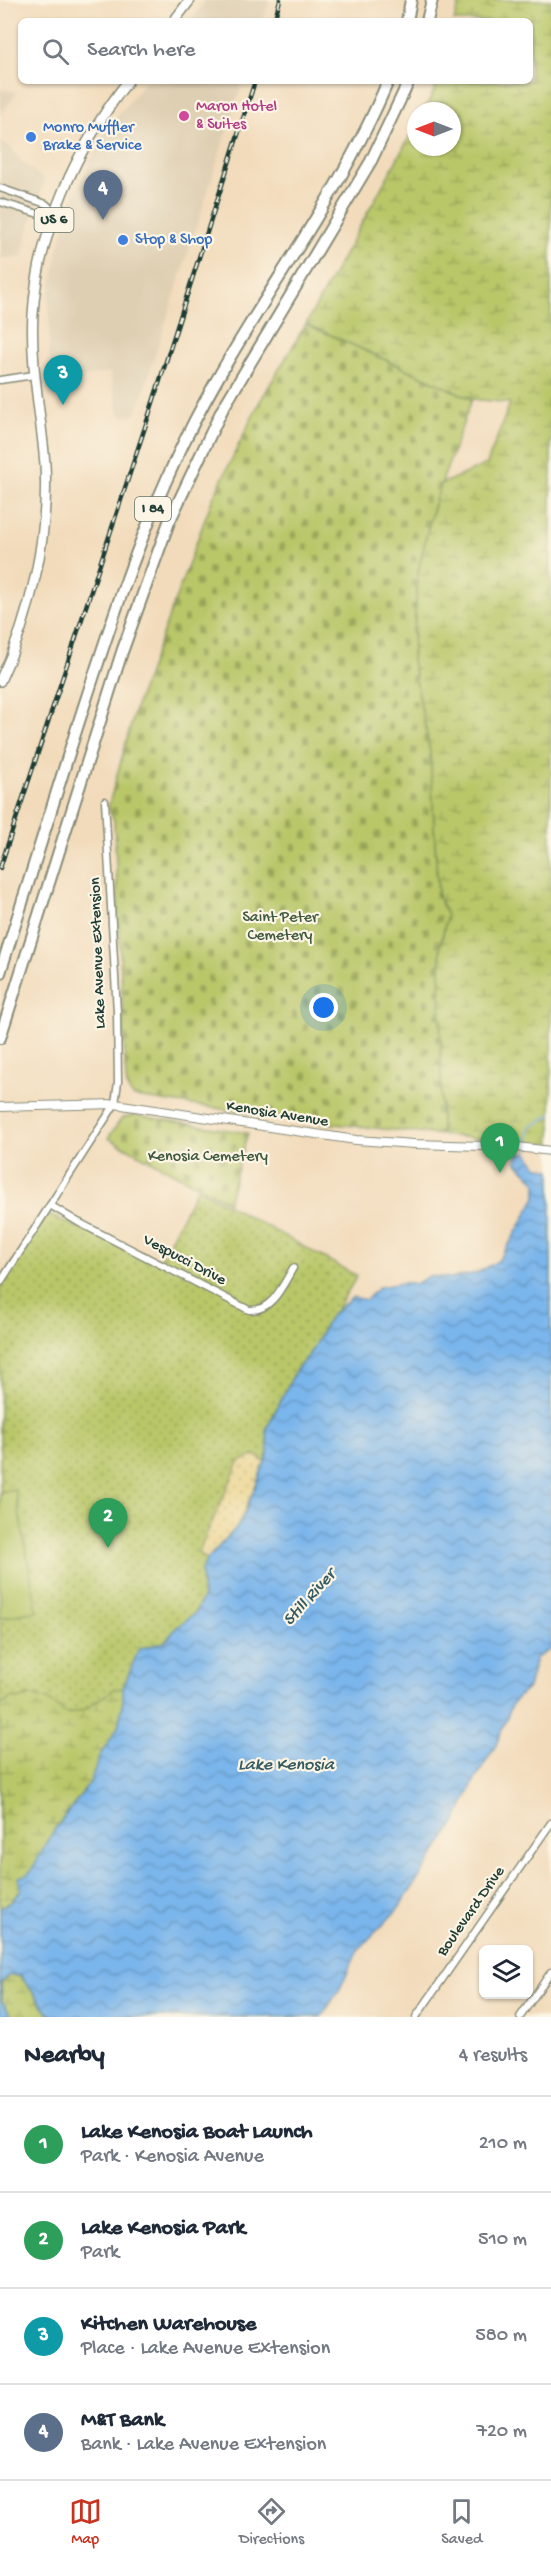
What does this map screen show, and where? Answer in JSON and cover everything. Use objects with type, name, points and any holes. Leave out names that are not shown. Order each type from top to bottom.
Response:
[{"type":"highway","points":[[408,18],[411,0]]},
{"type":"highway","points":[[428,18],[432,0]]},
{"type":"highway","name":"I 84","points":[[0,973],[105,641],[135,554],[167,477],[225,364],[353,153],[387,84]]},
{"type":"highway","name":"I 84","points":[[0,1038],[122,651],[169,522],[222,410],[371,161],[408,84]]},
{"type":"main road","points":[[176,18],[190,0]]},
{"type":"main road","name":"US 6","points":[[0,681],[22,622],[36,568],[45,490],[43,442],[32,349],[34,296],[42,255],[56,214],[90,136],[126,84]]},
{"type":"street","points":[[0,189],[46,204],[56,214]]},
{"type":"street","points":[[0,202],[47,216],[56,214]]},
{"type":"street","points":[[0,380],[34,375]]},
{"type":"street","name":"Lake Avenue Extension","points":[[105,801],[117,1012],[118,1082],[115,1104]]},
{"type":"street","points":[[0,1283],[115,1104]]},
{"type":"street","name":"Kenosia Avenue","points":[[0,1107],[115,1104],[356,1140],[518,1147],[551,1151]]},
{"type":"street","name":"Vespucci Drive","points":[[50,1205],[78,1222],[249,1310],[263,1308],[270,1302],[293,1268]]},
{"type":"street","name":"Boulevard Drive","points":[[416,2017],[551,1823]]},
{"type":"street","points":[[520,2017],[551,1972]]},
{"type":"shaded area","points":[[206,0],[270,0],[264,18],[193,18]]},
{"type":"shaded area","points":[[143,84],[242,84],[136,415],[120,416],[109,372],[49,384],[49,295],[66,214],[82,177],[106,132]]},
{"type":"shaded area","points":[[0,89],[17,92],[0,116]]},
{"type":"shaded area","points":[[0,143],[9,145],[23,163],[45,180],[29,227],[22,258],[0,258]]},
{"type":"green space","points":[[460,0],[551,0],[551,1145],[441,1135],[440,947],[444,915],[438,896],[430,752],[412,660],[418,571],[433,507],[441,484],[487,464],[510,403],[472,399],[306,324],[407,141],[407,156],[461,156],[461,102],[428,102],[438,84],[533,84],[533,18],[455,18]]},
{"type":"green space","name":"Saint Peter Cemetery","points":[[306,324],[472,399],[433,507],[418,571],[412,660],[430,752],[438,896],[447,915],[440,947],[441,1135],[325,1123],[134,1097],[128,1090],[126,1081],[114,820],[108,808],[136,706],[212,500],[259,403]]},
{"type":"green space","name":"Kenosia Cemetery","points":[[134,1115],[248,1133],[228,1202],[108,1138],[122,1118]]},
{"type":"green space","points":[[197,1188],[357,1276],[309,1355],[296,1370],[267,1428],[268,1453],[264,1467],[201,1571],[203,1597],[195,1613],[177,1627],[165,1642],[139,1649],[123,1701],[0,1907],[0,1281],[46,1214],[160,1260]]},
{"type":"green space","points":[[15,1489],[37,1611],[0,1618],[0,1492]]},
{"type":"green space","points":[[123,1688],[118,1727],[100,1755],[90,1783],[55,1829],[21,1890],[10,1903],[0,1907],[0,1706],[11,1698],[34,1696],[48,1700],[67,1714],[84,1710],[114,1689]]},
{"type":"green space","points":[[10,1975],[20,1976],[52,2017],[12,2017],[2,2002],[1,1983]]},
{"type":"sand","points":[[255,1455],[266,1462],[238,1526],[207,1559],[198,1553],[239,1462]]},
{"type":"water","name":"Lake Kenosia","points":[[528,1153],[537,1166],[551,1170],[551,1649],[536,1658],[528,1688],[513,1702],[496,1745],[473,1783],[456,1822],[399,1908],[358,1950],[340,1989],[321,2017],[52,2017],[21,1976],[10,1975],[1,1983],[2,2001],[12,2017],[0,2017],[0,1907],[10,1903],[21,1891],[18,1877],[29,1874],[55,1829],[90,1783],[100,1755],[118,1727],[123,1688],[139,1649],[165,1642],[177,1627],[195,1613],[203,1597],[201,1571],[207,1559],[238,1526],[246,1510],[268,1454],[267,1428],[296,1370],[309,1355],[331,1315],[353,1297],[366,1300],[379,1287],[403,1283],[416,1284],[429,1276],[452,1278],[477,1273],[498,1261],[536,1197],[536,1182],[517,1163],[517,1155]]},
{"type":"waterway","name":"Still River","points":[[527,1156],[529,1128],[551,1115]]},
{"type":"railway","points":[[275,18],[280,0]]},
{"type":"railway","points":[[0,868],[149,415],[254,84]]},
{"type":"place","name":"Maron Hotel & Suites","points":[[184,116]]},
{"type":"place","name":"Monro Muffler Brake & Service","points":[[31,137]]},
{"type":"place","name":"M&T Bank","points":[[103,220]]},
{"type":"place","name":"Stop & Shop","points":[[123,240]]},
{"type":"place","name":"Kitchen Warehouse","points":[[63,405]]},
{"type":"place","name":"Lake Kenosia Boat Launch","points":[[500,1173]]},
{"type":"place","name":"Lake Kenosia Park","points":[[108,1548]]}]
